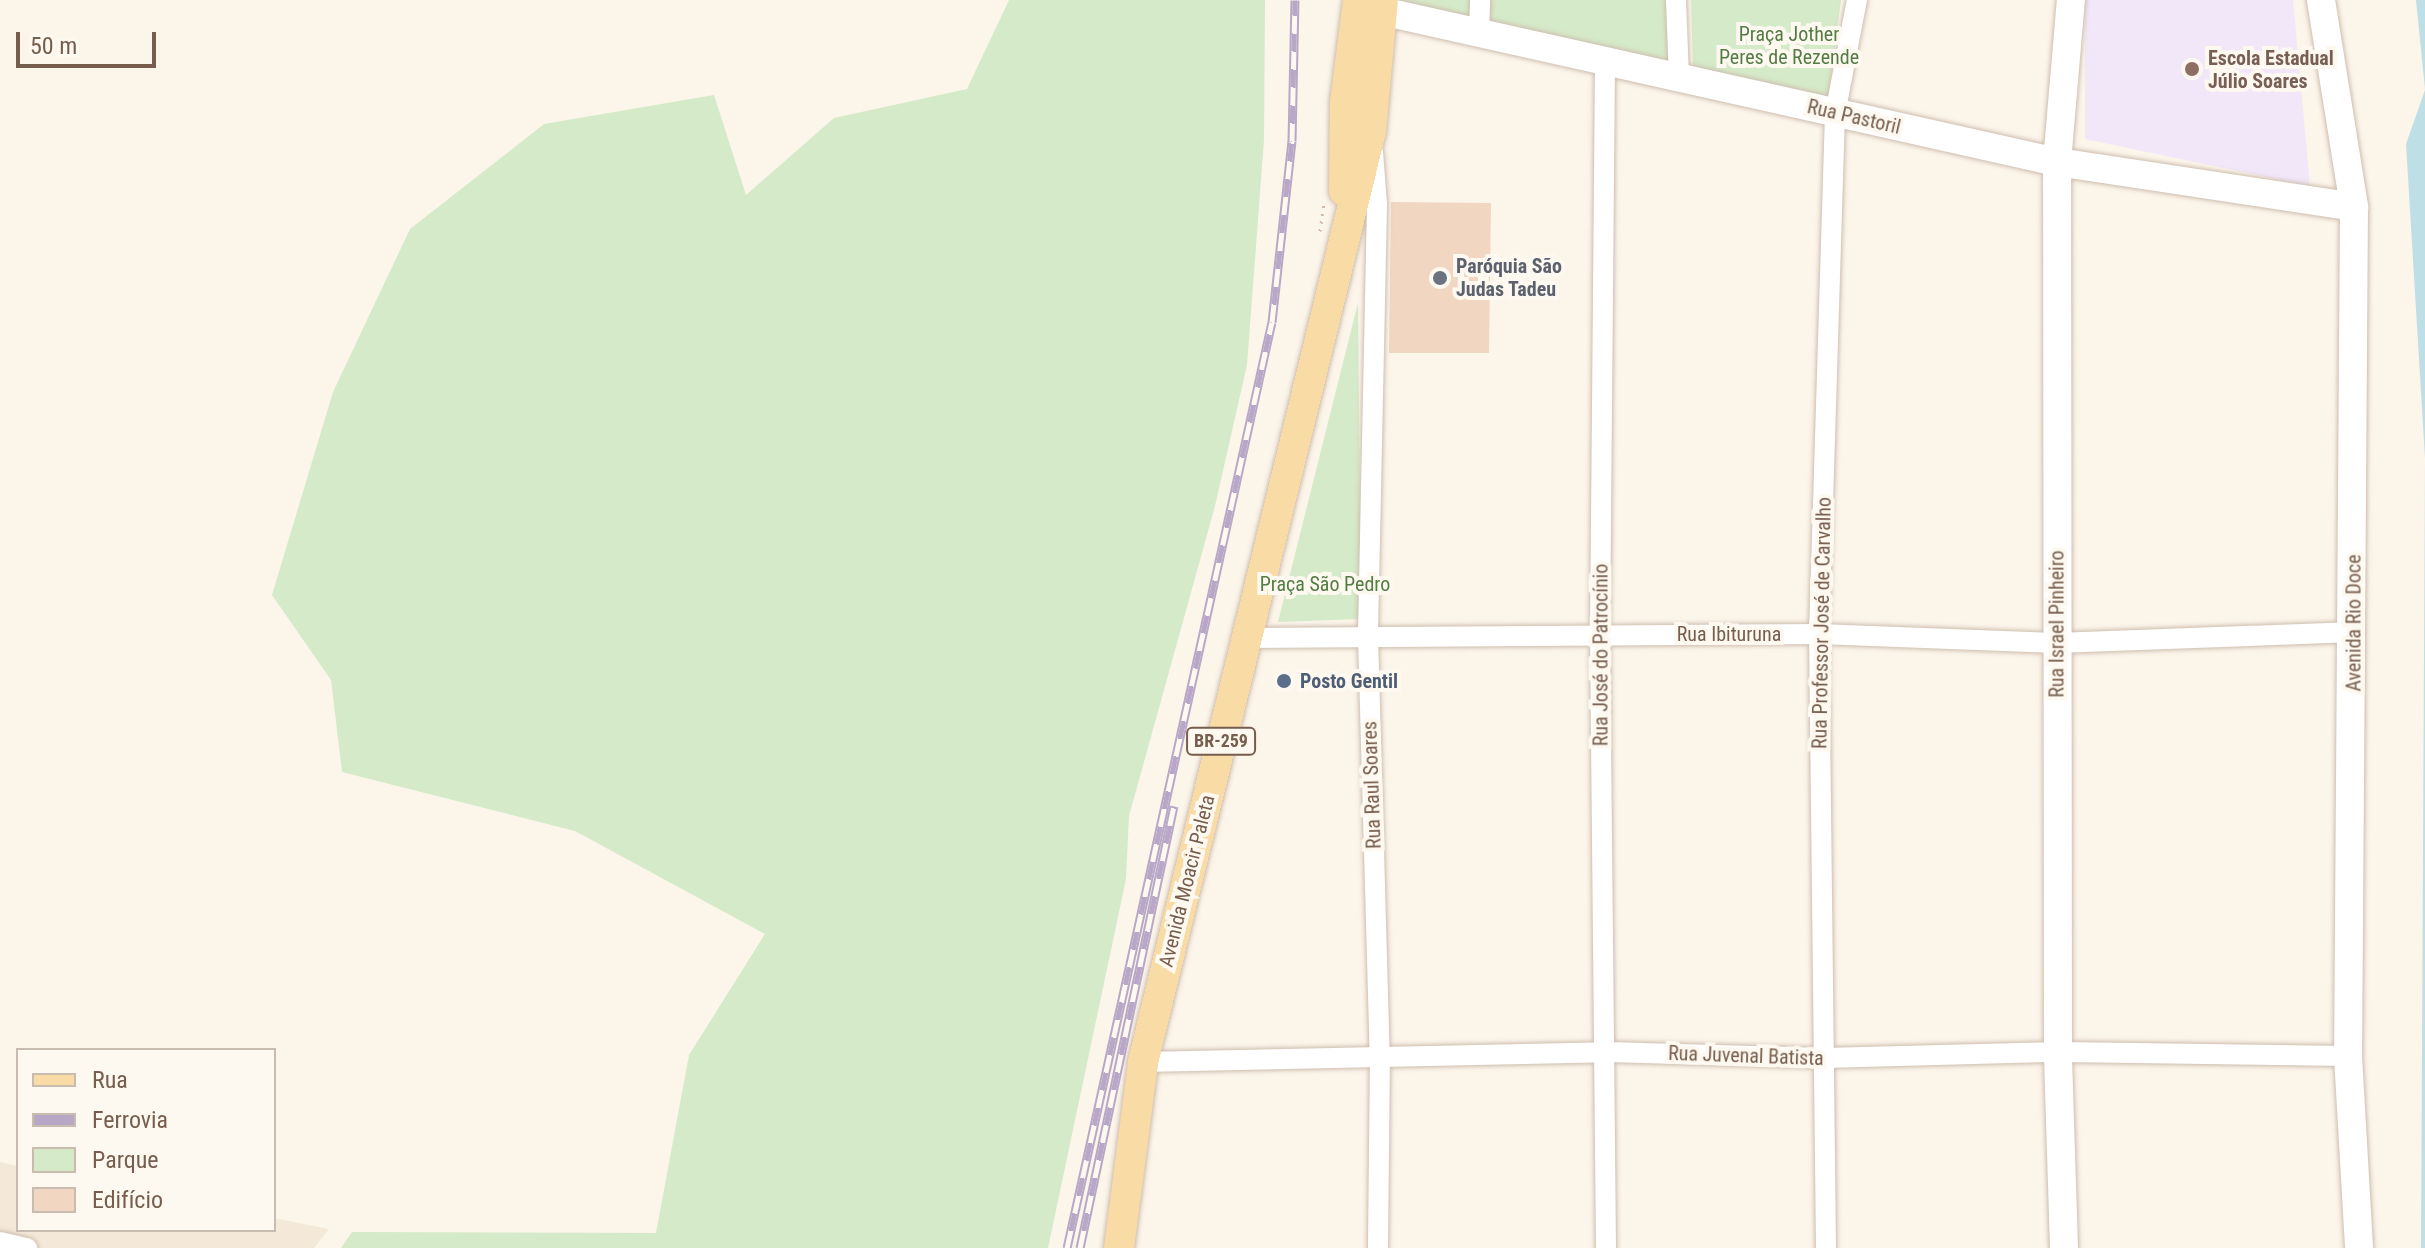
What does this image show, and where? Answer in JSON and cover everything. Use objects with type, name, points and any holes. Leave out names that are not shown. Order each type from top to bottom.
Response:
[{"type":"main road","name":"Avenida Moacir Paleta","points":[[1119,1248],[1143,1062],[1371,131],[1371,4]]},
{"type":"main road","name":"Avenida Moacir Paleta","points":[[1343,237],[1345,102],[1371,4]]},
{"type":"street","points":[[1479,33],[1480,0]]},
{"type":"street","points":[[1676,0],[1679,77]]},
{"type":"street","name":"Rua Professor José de Carvalho","points":[[1826,1248],[1819,634],[1835,114],[1857,0]]},
{"type":"street","name":"Rua Israel Pinheiro","points":[[2064,1248],[2058,1052],[2057,162],[2071,0]]},
{"type":"street","name":"Avenida Rio Doce","points":[[2321,0],[2354,207],[2355,632],[2348,1056],[2359,1248]]},
{"type":"street","name":"Rua Pastoril","points":[[1371,4],[1479,33],[2057,162],[2354,207]]},
{"type":"street","name":"Rua José do Patrocínio","points":[[1605,62],[1600,634],[1607,1052],[1606,1248]]},
{"type":"street","name":"Rua Raul Soares","points":[[1371,131],[1377,204],[1368,636],[1380,1054],[1378,1248]]},
{"type":"street","name":"Rua Ibituruna","points":[[1246,638],[1819,634],[2056,643],[2355,632]]},
{"type":"street","name":"Rua Juvenal Batista","points":[[1143,1062],[1380,1054],[1607,1052],[1824,1058],[2058,1052],[2348,1056]]},
{"type":"street","points":[[0,1242],[27,1248]]},
{"type":"shaded area","name":"Escola Estadual Júlio Soares","points":[[2085,0],[2293,0],[2310,186],[2085,139]]},
{"type":"shaded area","points":[[0,1162],[16,1166],[16,1232],[276,1232],[276,1218],[329,1229],[314,1248],[0,1248]]},
{"type":"green space","points":[[1009,0],[1265,0],[1264,140],[1247,365],[1215,506],[1129,816],[1126,879],[1048,1248],[341,1248],[352,1232],[656,1233],[689,1055],[765,934],[575,831],[342,772],[331,680],[272,595],[333,392],[410,229],[544,124],[714,95],[746,195],[834,118],[967,89]]},
{"type":"green space","points":[[1385,0],[1478,0],[1476,31]]},
{"type":"green space","name":"Praça Jother Peres de Rezende","points":[[1484,0],[1672,0],[1675,70],[1481,32]]},
{"type":"green space","name":"Praça Jother Peres de Rezende","points":[[1691,0],[1841,0],[1828,101],[1693,70]]},
{"type":"green space","name":"Praça São Pedro","points":[[1358,303],[1361,619],[1278,622]]},
{"type":"water","points":[[2416,0],[2425,0],[2425,89]]},
{"type":"water","points":[[2425,90],[2425,458],[2406,144]]},
{"type":"water","points":[[2425,458],[2425,1248],[2421,1248]]},
{"type":"building","name":"Paróquia São Judas Tadeu","points":[[1391,202],[1491,203],[1489,353],[1389,353]]},
{"type":"railway","points":[[1067,1248],[1272,322],[1292,141],[1295,0]]},
{"type":"railway","points":[[1080,1248],[1174,806]]},
{"type":"place","name":"Escola Estadual Júlio Soares","points":[[2192,69]]},
{"type":"place","name":"Paróquia São Judas Tadeu","points":[[1440,278]]},
{"type":"place","name":"Posto Gentil","points":[[1284,681]]}]
